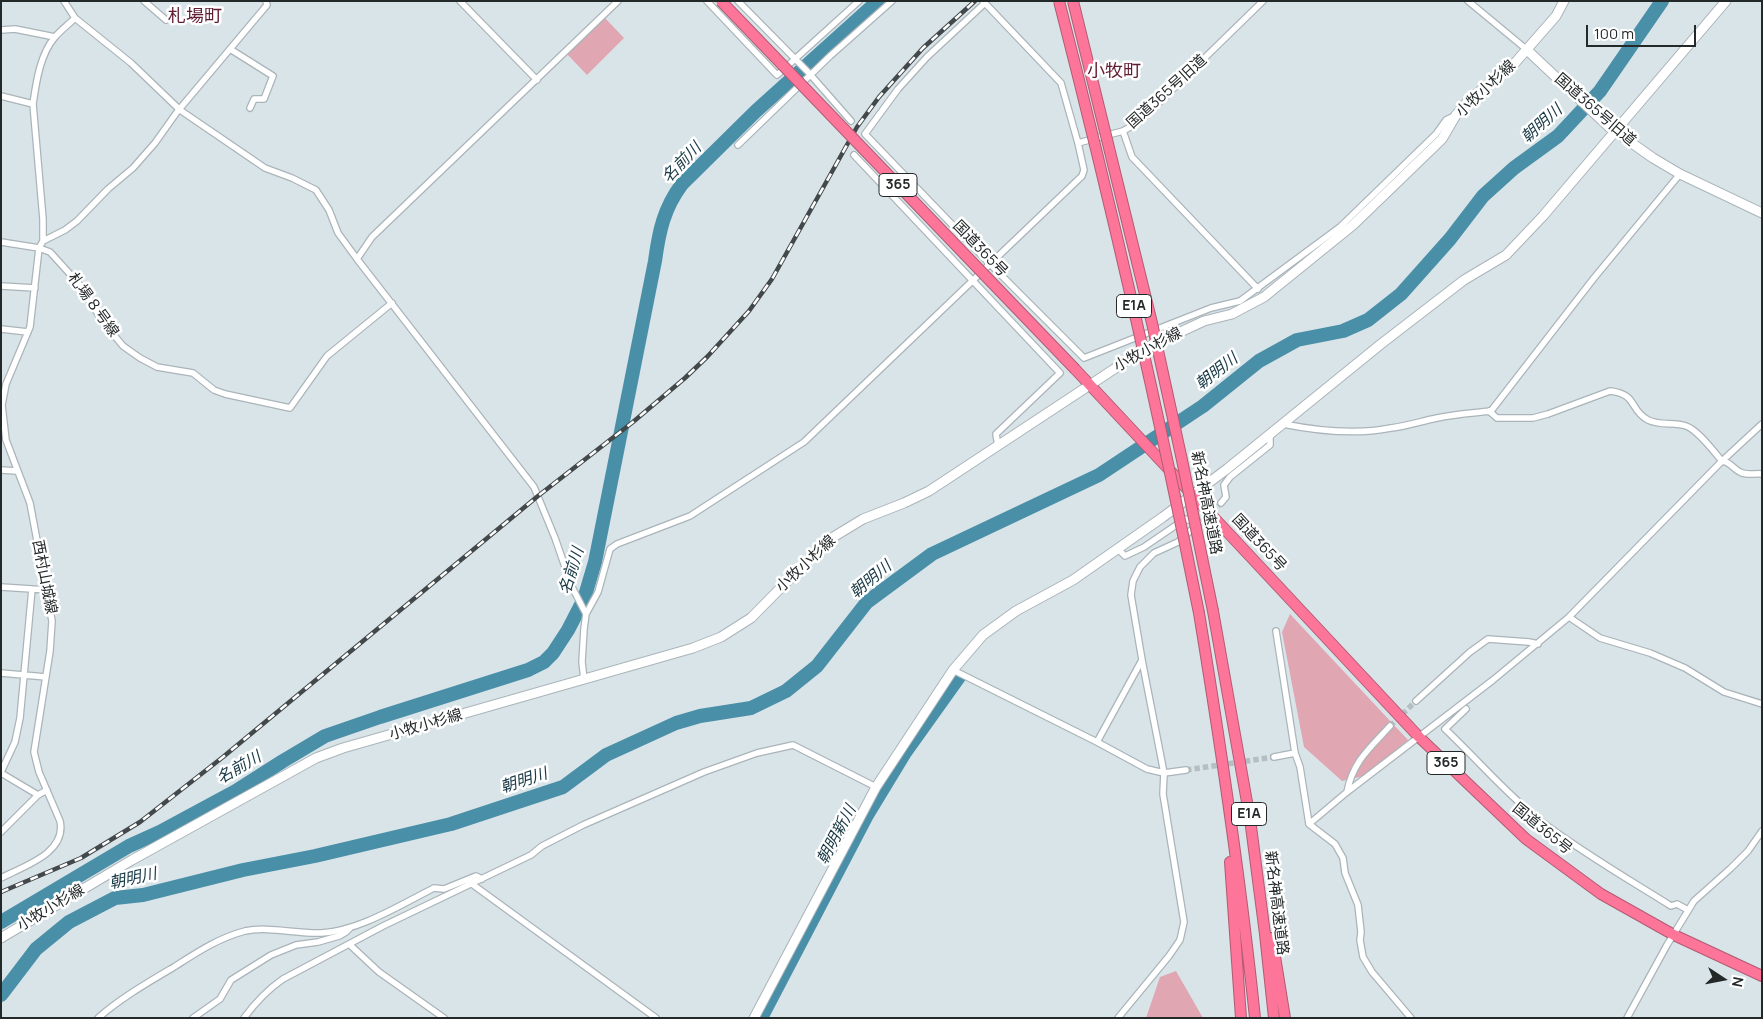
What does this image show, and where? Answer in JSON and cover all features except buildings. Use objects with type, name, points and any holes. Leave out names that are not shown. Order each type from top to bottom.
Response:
[{"type":"highway","name":"国道365号","points":[[721,1],[1075,369],[1419,737],[1526,839],[1601,894],[1674,935],[1762,976]]},
{"type":"highway","name":"新名神高速道路","points":[[1059,1],[1091,125],[1138,326],[1199,613],[1215,712],[1247,943],[1255,1018]]},
{"type":"highway","name":"新名神高速道路","points":[[1073,1],[1152,323],[1213,611],[1250,819],[1274,1018]]},
{"type":"highway","points":[[1215,712],[1242,1018]]},
{"type":"highway","points":[[1250,819],[1285,1018]]},
{"type":"main road","name":"小牧小杉線","points":[[1,938],[132,860],[316,758],[693,648],[720,637],[751,618],[814,554],[835,536],[863,518],[904,503],[929,491],[1146,348],[1204,321],[1232,314],[1264,297],[1353,225],[1442,139],[1456,115],[1468,101],[1528,51],[1556,16],[1564,1]]},
{"type":"main road","points":[[754,1018],[876,788],[953,670],[976,642],[1016,610],[1073,580],[1118,549],[1227,469],[1381,344],[1457,286],[1506,255],[1543,216],[1612,129],[1726,1]]},
{"type":"main road","name":"国道365号旧道","points":[[1528,51],[1612,129],[1653,158],[1680,174],[1762,213]]},
{"type":"street","points":[[144,1],[166,20]]},
{"type":"street","points":[[43,241],[65,230],[77,221],[108,189],[133,168],[267,5],[266,1]]},
{"type":"street","points":[[460,1],[537,80]]},
{"type":"street","points":[[357,259],[372,237],[618,1]]},
{"type":"street","points":[[707,1],[777,75],[860,1]]},
{"type":"street","points":[[738,1],[796,60],[851,121]]},
{"type":"street","points":[[738,145],[809,74],[892,1]]},
{"type":"street","name":"国道365号旧道","points":[[1078,143],[1123,132],[1138,122],[1263,1]]},
{"type":"street","name":"国道365号旧道","points":[[1468,1],[1528,51]]},
{"type":"street","points":[[584,680],[582,662],[585,613],[598,592],[610,549],[617,544],[690,516],[804,442],[989,264],[1082,176],[1084,170],[1078,143],[1061,83],[984,2],[927,57],[898,89],[865,134],[989,264],[1084,358],[1211,308],[1240,301],[1340,228],[1436,134],[1446,120],[1456,115]]},
{"type":"street","points":[[67,3],[75,18],[130,63],[180,110],[265,168],[299,181],[316,190],[329,210],[338,233],[357,259],[534,487],[555,538],[572,587],[585,613]]},
{"type":"street","points":[[1,242],[39,248],[43,241],[33,104],[37,81],[45,56],[55,37],[75,18]]},
{"type":"street","points":[[1,30],[15,29],[55,37]]},
{"type":"street","points":[[230,50],[274,76],[264,99],[254,99],[250,108]]},
{"type":"street","points":[[1,96],[33,104]]},
{"type":"street","points":[[1123,132],[1132,157],[1258,289]]},
{"type":"street","points":[[854,154],[1060,373],[996,434],[998,446]]},
{"type":"street","points":[[1284,424],[1310,429],[1346,431],[1390,429],[1438,417],[1489,411],[1594,278],[1680,174]]},
{"type":"street","name":"西村山城線","points":[[1,878],[47,853],[60,839],[62,828],[39,772],[34,752],[52,635],[52,621],[30,503],[6,440],[2,405],[6,384],[28,332],[39,248]]},
{"type":"street","name":"札場８号線","points":[[39,248],[50,252],[71,274],[103,322],[123,346],[140,358],[157,367],[193,373],[217,391],[225,394],[290,408],[327,356],[392,303]]},
{"type":"street","points":[[1,286],[35,288]]},
{"type":"street","points":[[1,329],[28,332]]},
{"type":"street","points":[[1489,411],[1497,418],[1533,418],[1610,391],[1620,392],[1627,395],[1648,420],[1687,426],[1722,461],[1729,462],[1739,472],[1747,475],[1762,474]]},
{"type":"street","points":[[1309,824],[1347,792],[1538,644],[1569,617],[1722,461],[1762,424]]},
{"type":"street","points":[[1221,502],[1226,497],[1224,485],[1230,477],[1270,445],[1270,434]]},
{"type":"street","points":[[1,470],[17,471]]},
{"type":"street","points":[[1118,549],[1125,556],[1144,547],[1186,519],[1199,523],[1178,542],[1154,553],[1140,567],[1133,581],[1131,595],[1164,774],[1163,794],[1184,922],[1180,940],[1118,1018]]},
{"type":"street","points":[[1,587],[47,590]]},
{"type":"street","points":[[32,589],[20,718],[15,742],[1,772],[38,796]]},
{"type":"street","points":[[1569,617],[1600,638],[1650,653],[1685,668],[1724,692],[1762,704]]},
{"type":"street","points":[[1276,631],[1294,753],[1300,767],[1309,824],[1335,844],[1343,858],[1345,873],[1358,905],[1363,957],[1372,972],[1410,1018]]},
{"type":"street","points":[[1416,701],[1470,652],[1488,640],[1538,644]]},
{"type":"street","points":[[1097,742],[1142,660]]},
{"type":"street","points":[[953,670],[1147,769],[1164,774],[1186,770]]},
{"type":"street","points":[[1,673],[46,678]]},
{"type":"street","points":[[1466,709],[1445,730],[1542,822],[1671,906],[1677,904],[1688,910]]},
{"type":"street","points":[[1347,792],[1350,776],[1358,760],[1390,726]]},
{"type":"street","points":[[244,1018],[264,994],[283,979],[383,926],[531,855],[542,846],[583,824],[704,772],[757,753],[793,745],[876,788]]},
{"type":"street","points":[[1274,757],[1294,753]]},
{"type":"street","points":[[1,832],[38,796],[47,790]]},
{"type":"street","points":[[1626,1018],[1694,901],[1748,851],[1762,831]]},
{"type":"street","points":[[193,1018],[220,1000],[231,980],[271,955],[296,945],[318,942],[339,936],[350,928],[434,888],[444,889],[476,876],[482,879]]},
{"type":"street","points":[[472,884],[656,1018]]},
{"type":"street","points":[[98,1018],[125,996],[222,938],[246,931],[322,933],[350,928]]},
{"type":"street","points":[[349,944],[379,972],[444,1018]]},
{"type":"shaded area","points":[[605,18],[624,38],[587,75],[567,54]]},
{"type":"shaded area","points":[[1290,614],[1408,740],[1368,775],[1342,781],[1304,747],[1282,632]]},
{"type":"shaded area","points":[[1176,971],[1203,1018],[1146,1018],[1160,977]]},
{"type":"waterway","name":"名前川","points":[[1,922],[129,846],[160,832],[236,791],[325,736],[528,670],[544,662],[553,653],[568,630],[584,599],[595,562],[658,240],[663,220],[671,202],[682,184],[756,111],[878,1]]},
{"type":"waterway","name":"朝明川","points":[[1,995],[36,949],[69,922],[115,898],[143,895],[243,870],[315,856],[451,824],[563,787],[606,755],[676,723],[700,716],[751,708],[786,691],[817,666],[867,602],[932,554],[1099,475],[1203,406],[1259,361],[1297,340],[1343,331],[1368,320],[1401,294],[1450,239],[1483,196],[1514,168],[1558,136],[1600,91],[1662,1]]},
{"type":"waterway","name":"朝明新川","points":[[761,1018],[867,815],[904,754],[959,677]]},
{"type":"tunnel","points":[[1199,523],[1221,503]]},
{"type":"tunnel","points":[[1390,726],[1416,701]]},
{"type":"tunnel","points":[[1186,770],[1274,757]]},
{"type":"railway","points":[[1,892],[81,858],[140,822],[223,757],[538,496],[633,422],[685,378],[749,311],[772,279],[857,127],[879,97],[923,48],[975,1]]},
{"type":"district","name":"札場町","points":[[195,17]]},
{"type":"district","name":"小牧町","points":[[1114,72]]}]
